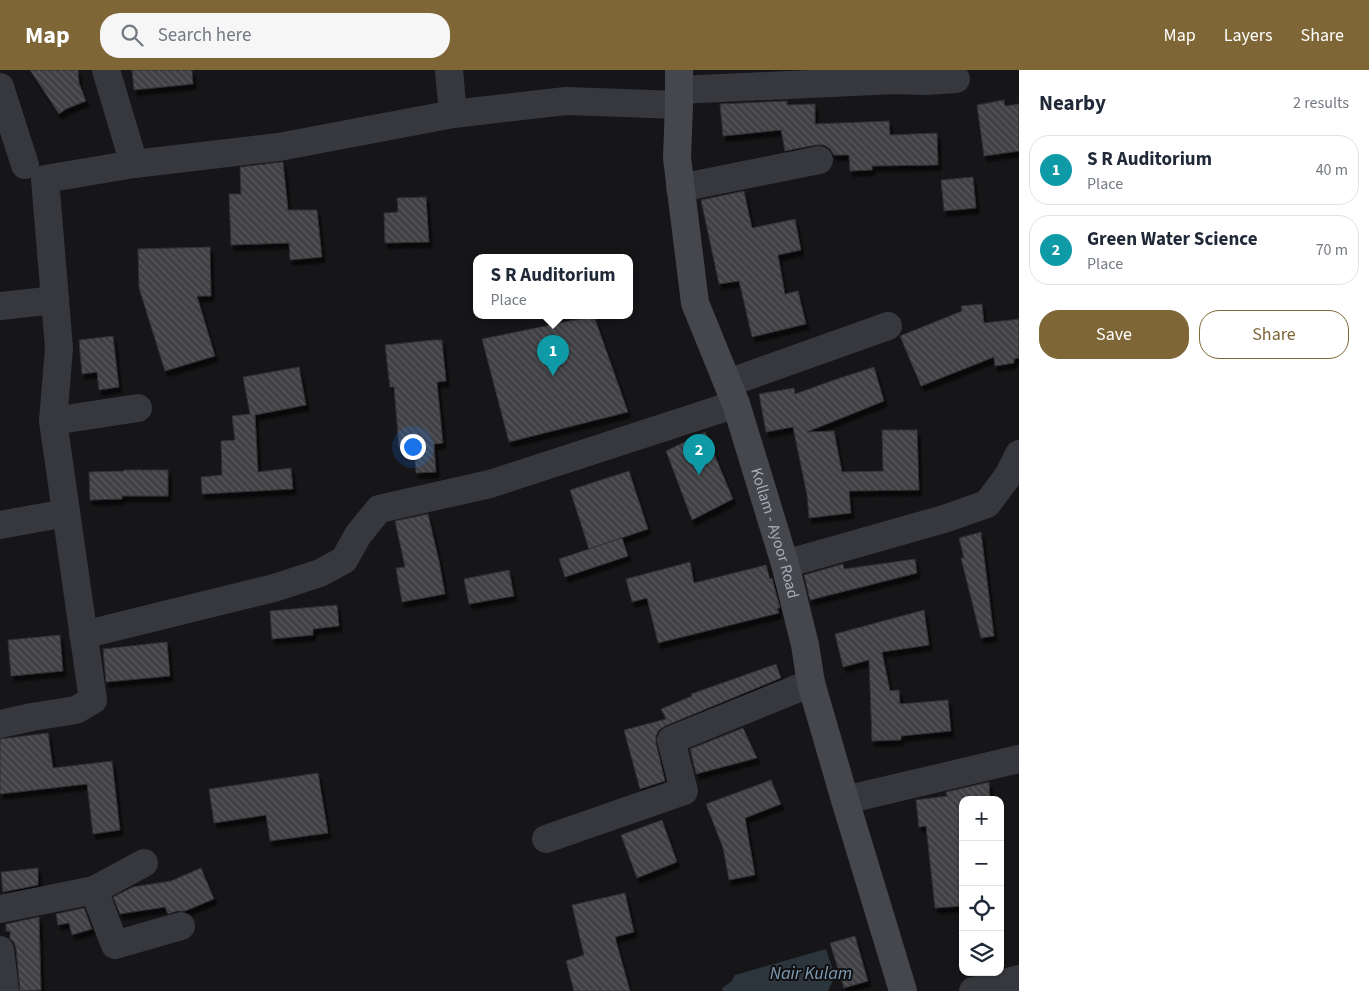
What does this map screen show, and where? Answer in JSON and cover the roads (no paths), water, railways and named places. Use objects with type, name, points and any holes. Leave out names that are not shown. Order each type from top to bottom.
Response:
[{"type":"main road","name":"Kollam - Ayoor Road","points":[[679,88],[677,158],[694,303],[732,394],[785,564],[805,646],[811,683],[844,800],[903,991]]},
{"type":"street","points":[[106,70],[134,164]]},
{"type":"street","points":[[449,70],[453,114]]},
{"type":"street","points":[[23,168],[134,164],[279,147],[453,114],[679,88],[956,79]]},
{"type":"street","points":[[0,88],[23,168],[55,300],[59,348],[54,421],[93,700],[76,710],[0,724]]},
{"type":"street","points":[[680,188],[820,160]]},
{"type":"street","points":[[0,306],[55,300]]},
{"type":"street","points":[[83,635],[274,588],[320,573],[344,560],[358,535],[379,509],[490,484],[732,394],[888,326]]},
{"type":"street","points":[[54,421],[138,408]]},
{"type":"street","points":[[785,564],[944,519],[987,504],[1008,476],[1019,454]]},
{"type":"street","points":[[0,525],[66,513]]},
{"type":"street","points":[[546,839],[684,792],[671,740],[811,683]]},
{"type":"street","points":[[844,800],[1019,759]]},
{"type":"street","points":[[0,909],[94,890],[144,863]]},
{"type":"street","points":[[94,890],[115,945],[181,926]]},
{"type":"street","points":[[0,950],[5,991]]},
{"type":"street","points":[[973,991],[1019,979]]},
{"type":"water","name":"Nair Kulam","points":[[826,949],[835,976],[828,991],[723,991],[722,988],[731,982],[735,975]]},
{"type":"place","name":"S R Auditorium","points":[[553,376]]},
{"type":"place","name":"Green Water Science","points":[[699,475]]}]
